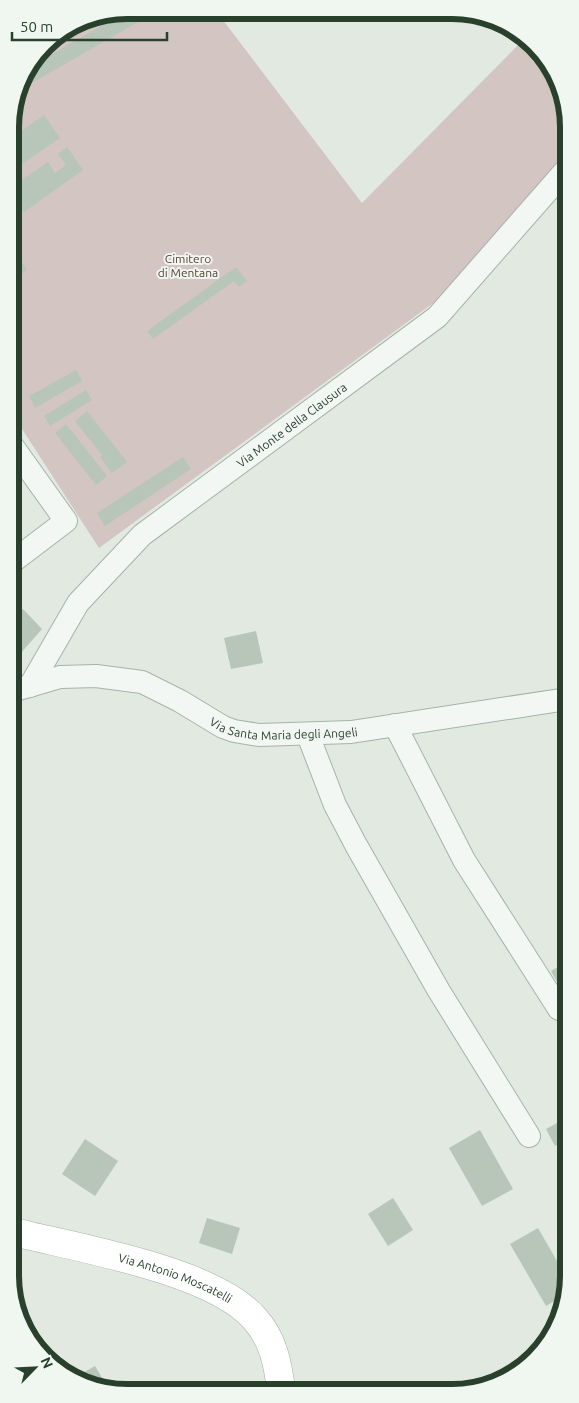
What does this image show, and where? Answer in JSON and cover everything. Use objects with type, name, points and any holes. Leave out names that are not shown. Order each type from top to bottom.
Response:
[{"type":"street","name":"Via Monte della Clausura","points":[[21,688],[78,603],[142,535],[437,317],[560,178]]},
{"type":"street","points":[[19,455],[66,521],[19,557]]},
{"type":"street","name":"Via Santa Maria degli Angeli","points":[[21,688],[60,677],[96,676],[142,682],[234,731],[259,735],[308,735],[350,732],[560,700]]},
{"type":"street","points":[[395,725],[464,860],[559,1009]]},
{"type":"street","points":[[308,735],[335,805],[356,845],[439,991],[529,1136]]},
{"type":"street","name":"Via Antonio Moscatelli","points":[[19,1233],[178,1275],[216,1291],[236,1302],[256,1320],[269,1340],[276,1359],[280,1384]]},
{"type":"green space","name":"Cimitero di Mentana","points":[[120,19],[222,19],[362,203],[520,43],[529,50],[538,61],[546,73],[557,99],[560,127],[560,162],[436,301],[99,548],[22,429],[19,431],[19,120],[22,99],[33,73],[50,50],[67,37],[92,24]]},
{"type":"building","points":[[143,19],[27,86],[42,60],[111,20]]},
{"type":"building","points":[[44,115],[60,138],[19,166],[19,133]]},
{"type":"building","points":[[67,147],[83,170],[24,212],[19,205],[19,182],[48,162],[55,173],[66,165],[58,154]]},
{"type":"building","points":[[19,258],[27,270],[19,276]]},
{"type":"building","points":[[236,267],[247,281],[239,287],[234,281],[153,339],[147,331]]},
{"type":"building","points":[[76,370],[82,381],[35,408],[29,396]]},
{"type":"building","points":[[86,390],[92,400],[50,426],[44,416]]},
{"type":"building","points":[[87,411],[127,462],[112,473],[100,457],[102,455],[75,421]]},
{"type":"building","points":[[66,424],[107,476],[96,485],[55,433]]},
{"type":"building","points":[[183,457],[191,469],[105,526],[97,513]]},
{"type":"building","points":[[23,609],[42,629],[19,655],[19,613]]},
{"type":"building","points":[[256,631],[263,663],[231,669],[224,638]]},
{"type":"building","points":[[560,966],[560,987],[551,971]]},
{"type":"building","points":[[560,1122],[560,1143],[555,1146],[546,1129]]},
{"type":"building","points":[[480,1130],[513,1189],[482,1206],[449,1148]]},
{"type":"building","points":[[85,1139],[118,1161],[95,1196],[62,1174]]},
{"type":"building","points":[[393,1198],[413,1230],[388,1246],[368,1214]]},
{"type":"building","points":[[207,1218],[240,1228],[232,1254],[199,1243]]},
{"type":"building","points":[[538,1228],[560,1266],[558,1299],[546,1306],[510,1244]]},
{"type":"building","points":[[95,1366],[104,1382],[92,1379],[81,1374]]}]
